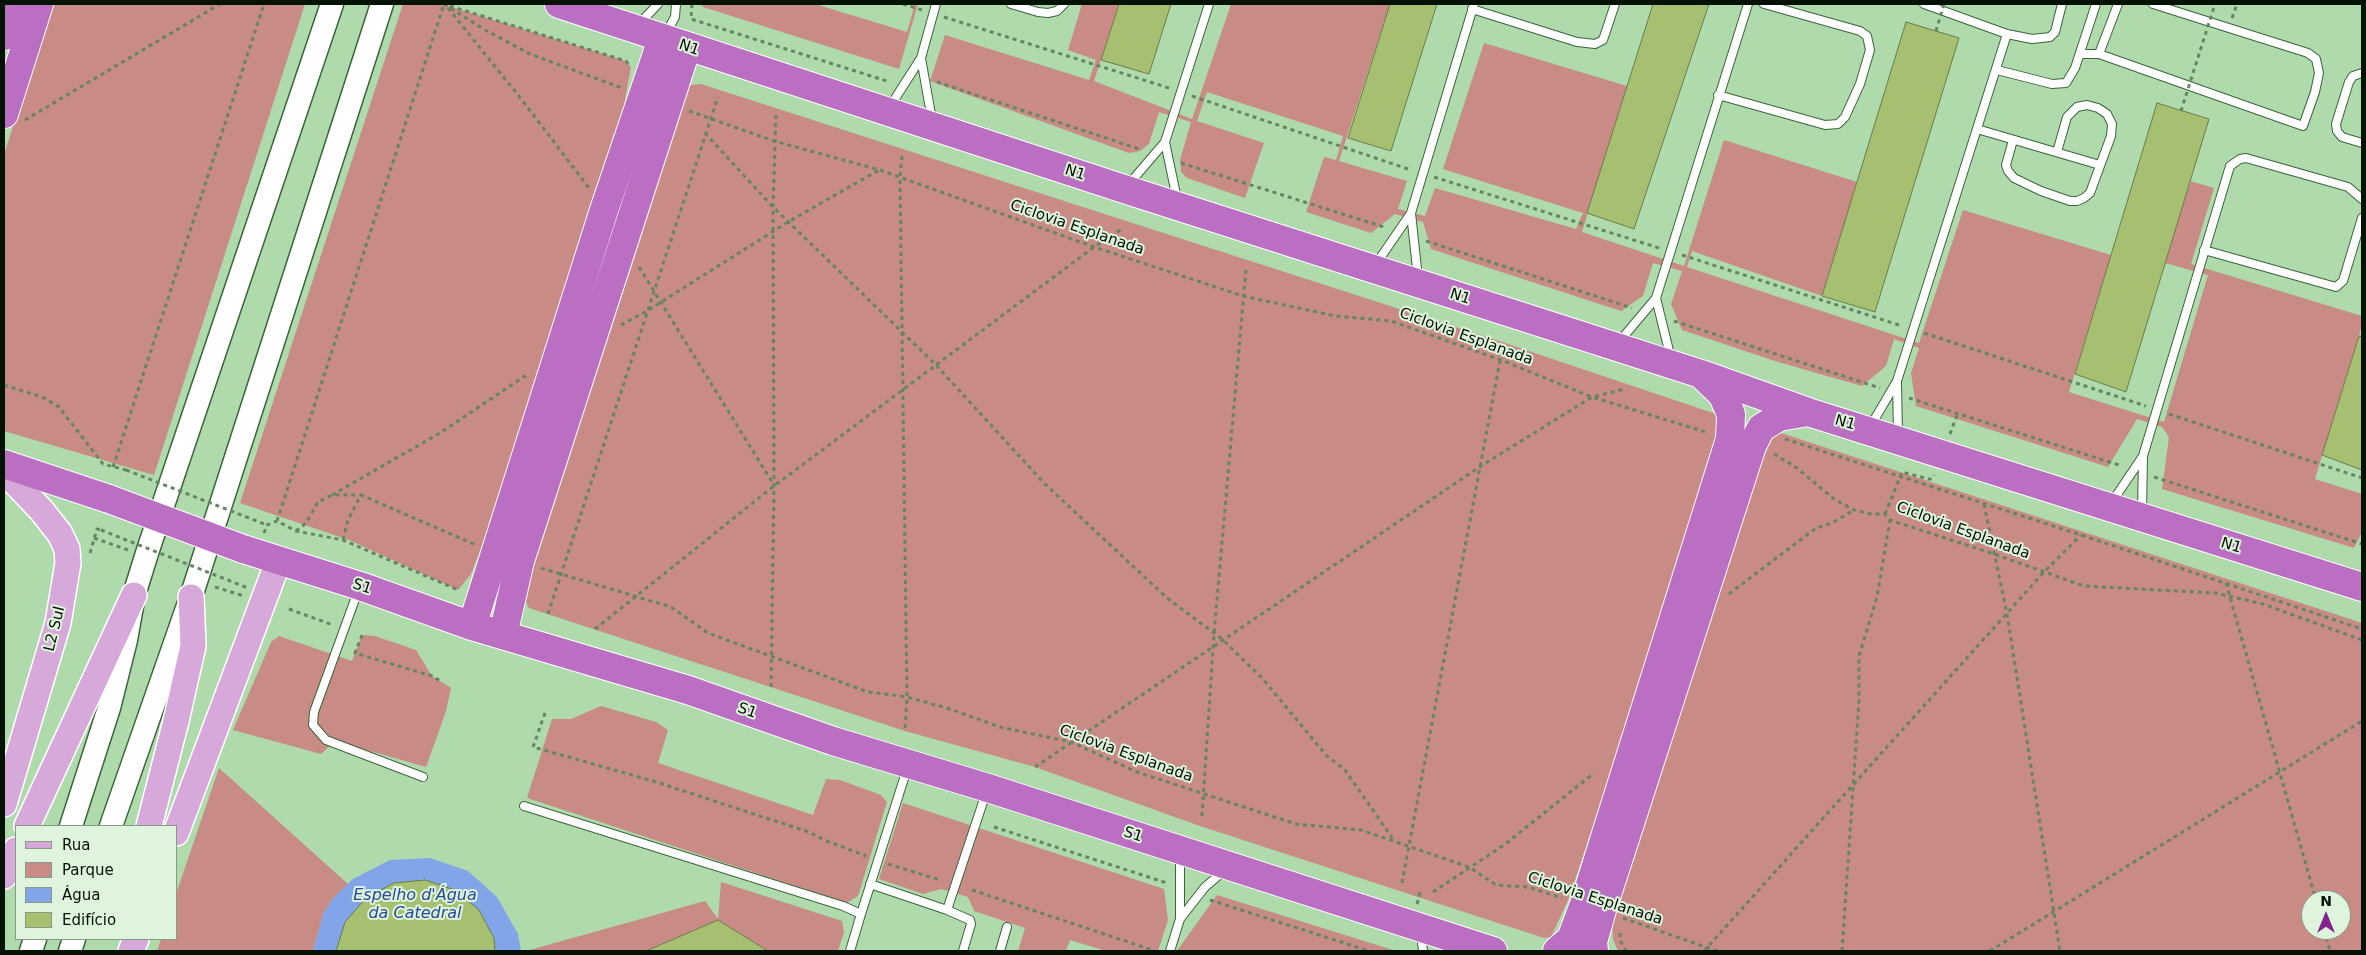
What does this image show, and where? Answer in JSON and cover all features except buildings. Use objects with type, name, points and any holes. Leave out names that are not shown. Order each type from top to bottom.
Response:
[{"type":"highway","points":[[4,36],[14,4]]},
{"type":"highway","points":[[12,118],[39,4]]},
{"type":"highway","name":"N1","points":[[559,4],[1178,207],[1701,374],[1808,412],[2109,508],[2359,583]]},
{"type":"highway","points":[[472,626],[601,220],[662,38]]},
{"type":"highway","points":[[503,635],[520,561],[687,47]]},
{"type":"highway","points":[[1558,951],[1608,910],[1730,439],[1731,414],[1722,394],[1701,374]]},
{"type":"highway","points":[[1594,951],[1593,942],[1608,910],[1752,446],[1761,428],[1779,417],[1808,412]]},
{"type":"highway","name":"S1","points":[[4,464],[109,499],[278,562],[360,586],[472,626],[688,690],[833,741],[988,788],[1230,866],[1422,940],[1493,951]]},
{"type":"main road","points":[[27,825],[134,595],[332,4]]},
{"type":"main road","points":[[111,825],[191,597],[382,4]]},
{"type":"main road","name":"L2 Sul","points":[[4,471],[42,511],[60,534],[67,548],[68,563],[58,623],[4,804]]},
{"type":"main road","points":[[178,828],[278,562]]},
{"type":"main road","points":[[71,825],[109,708],[126,640],[134,595]]},
{"type":"main road","points":[[149,825],[193,646],[191,597]]},
{"type":"main road","points":[[4,876],[15,852]]},
{"type":"lane","points":[[635,29],[658,4]]},
{"type":"lane","points":[[662,38],[672,25],[676,4]]},
{"type":"lane","points":[[886,112],[921,58],[936,4]]},
{"type":"lane","points":[[1011,4],[1048,13],[1057,11],[1064,4]]},
{"type":"lane","points":[[1124,189],[1165,142],[1209,4]]},
{"type":"lane","points":[[1372,269],[1411,212],[1473,6],[1577,42],[1595,44],[1603,40],[1615,4]]},
{"type":"lane","points":[[1615,348],[1656,298],[1748,4]]},
{"type":"lane","points":[[1718,95],[1825,125],[1838,124],[1845,117],[1860,84],[1870,50],[1867,36],[1860,31],[1764,4]]},
{"type":"lane","points":[[1924,4],[2007,34],[2032,39],[2050,37],[2055,32],[2062,4]]},
{"type":"lane","points":[[1997,70],[2061,85],[2066,83],[2071,78],[2096,4]]},
{"type":"lane","points":[[2099,54],[2118,4]]},
{"type":"lane","points":[[2080,54],[2099,54],[2303,126],[2315,92],[2319,73],[2316,59],[2308,53],[2153,4]]},
{"type":"lane","points":[[1898,440],[1894,393],[1897,381],[2007,34]]},
{"type":"lane","points":[[921,58],[933,127]]},
{"type":"lane","points":[[2362,73],[2353,76],[2336,124],[2336,131],[2342,137],[2362,143]]},
{"type":"lane","points":[[2013,140],[2006,165],[2014,178],[2041,191],[2070,201],[2084,198],[2090,193],[2111,136],[2112,124],[2108,114],[2098,108],[2086,105],[2077,107],[2067,117],[2057,152]]},
{"type":"lane","points":[[1977,130],[2100,165]]},
{"type":"lane","points":[[1165,142],[1178,207]]},
{"type":"lane","points":[[2142,518],[2143,456],[2230,166],[2240,159],[2246,158],[2348,187],[2362,199]]},
{"type":"lane","points":[[1411,212],[1419,284]]},
{"type":"lane","points":[[2204,250],[2336,287],[2343,281],[2362,218]]},
{"type":"lane","points":[[1656,298],[1672,365]]},
{"type":"lane","points":[[1868,430],[1894,393]]},
{"type":"lane","points":[[2109,508],[2143,456]]},
{"type":"lane","points":[[360,586],[314,712],[313,725],[326,740],[423,776]]},
{"type":"lane","points":[[850,951],[909,765]]},
{"type":"lane","points":[[947,910],[988,788]]},
{"type":"lane","points":[[524,806],[843,906],[861,914]]},
{"type":"lane","points":[[1170,951],[1180,919],[1180,850]]},
{"type":"lane","points":[[1180,919],[1205,887],[1230,866]]},
{"type":"lane","points":[[870,884],[966,918],[971,924],[963,951]]},
{"type":"lane","points":[[1000,951],[1007,927]]},
{"type":"path","points":[[12,118],[220,4]]},
{"type":"path","points":[[113,467],[264,4]]},
{"type":"path","points":[[276,521],[443,4]]},
{"type":"path","points":[[443,4],[626,61]]},
{"type":"path","points":[[443,4],[485,30],[530,54],[626,90]]},
{"type":"path","points":[[443,4],[522,100],[591,191]]},
{"type":"path","points":[[692,4],[691,19],[903,86]]},
{"type":"path","points":[[903,4],[1180,92],[1423,174],[1913,330],[2362,478]]},
{"type":"path","points":[[1936,31],[1944,4]]},
{"type":"path","points":[[2181,111],[2215,4]]},
{"type":"path","points":[[925,78],[1154,154]]},
{"type":"path","points":[[548,614],[718,97]]},
{"type":"path","name":"Ciclovia Esplanada","points":[[680,109],[774,141],[880,170],[1094,247],[1243,296],[1335,316],[1391,322],[1501,360],[1592,398],[1730,439]]},
{"type":"path","points":[[771,687],[773,656],[774,486],[773,207],[776,116]]},
{"type":"path","points":[[705,133],[773,207],[935,364],[1044,483],[1167,598],[1222,640],[1262,678],[1326,755],[1345,770],[1395,842]]},
{"type":"path","points":[[902,156],[900,177],[907,698],[905,731]]},
{"type":"path","points":[[1168,158],[1398,232]]},
{"type":"path","points":[[617,327],[647,311],[788,222],[880,170]]},
{"type":"path","points":[[594,629],[774,486],[935,364],[1094,247],[1122,229]]},
{"type":"path","points":[[1414,238],[1644,312]]},
{"type":"path","points":[[634,260],[774,486]]},
{"type":"path","points":[[1202,816],[1202,793],[1214,634],[1246,269]]},
{"type":"path","points":[[1660,317],[2133,470]]},
{"type":"path","points":[[1402,883],[1502,350]]},
{"type":"path","points":[[296,530],[306,523],[318,502],[440,432],[529,373]]},
{"type":"path","points":[[4,385],[42,396],[59,407],[103,464],[126,470],[266,525],[276,521],[296,530],[343,540],[458,590]]},
{"type":"path","points":[[1034,767],[1481,466],[1592,398],[1625,389]]},
{"type":"path","points":[[1782,438],[2081,535],[2362,630]]},
{"type":"path","name":"Ciclovia Esplanada","points":[[1773,447],[1770,452],[1779,456],[1834,499],[1854,510],[1871,514],[1885,514],[1890,520],[2084,586],[2215,593],[2263,604],[2362,640]]},
{"type":"path","points":[[2143,474],[2362,544]]},
{"type":"path","points":[[332,495],[361,495],[481,548]]},
{"type":"path","points":[[343,540],[348,520],[361,495]]},
{"type":"path","points":[[1984,503],[2007,614],[2060,951]]},
{"type":"path","points":[[1722,599],[1816,528],[1832,523],[1854,510]]},
{"type":"path","points":[[1842,951],[1859,700],[1859,656],[1877,597],[1890,520]]},
{"type":"path","points":[[101,530],[248,588]]},
{"type":"path","points":[[1706,950],[2044,572],[2081,535]]},
{"type":"path","points":[[94,538],[131,551]]},
{"type":"path","name":"Ciclovia Esplanada","points":[[538,567],[671,607],[708,633],[868,692],[907,698],[947,708],[1000,727],[1071,742],[1137,772],[1296,824],[1361,830],[1470,867],[1496,884],[1528,887],[1608,910],[1706,950],[1717,951]]},
{"type":"path","points":[[2226,583],[2313,890]]},
{"type":"path","points":[[215,587],[244,596]]},
{"type":"path","points":[[289,609],[334,625]]},
{"type":"path","points":[[362,635],[355,653],[432,676],[442,682]]},
{"type":"path","points":[[545,713],[533,747],[653,781],[809,832],[824,840],[868,857]]},
{"type":"path","points":[[1990,951],[2362,721]]},
{"type":"path","points":[[1433,892],[1504,846],[1594,772]]},
{"type":"path","points":[[885,863],[940,880]]},
{"type":"path","points":[[972,890],[1155,951]]},
{"type":"path","points":[[1608,910],[1626,951]]},
{"type":"green space","points":[[53,4],[305,4],[154,475],[4,431],[4,154]]},
{"type":"green space","points":[[403,4],[442,4],[626,61],[631,67],[619,133],[495,513],[471,574],[458,590],[349,540],[240,503]]},
{"type":"green space","points":[[701,4],[815,4],[907,32],[915,4],[918,4],[899,69],[703,7]]},
{"type":"green space","points":[[1082,4],[1119,4],[1094,81],[1192,119],[1231,4],[1390,4],[1339,161],[1407,181],[1398,209],[1425,216],[1435,188],[1576,229],[1583,213],[1443,169],[1484,43],[1627,86],[1582,232],[1684,266],[1724,140],[1857,182],[1822,296],[1692,251],[1687,267],[1919,343],[1963,210],[2111,255],[2069,392],[2164,422],[2208,275],[2165,263],[2190,181],[2214,188],[2191,264],[2362,316],[2362,325],[2315,479],[2362,494],[2362,532],[2354,548],[2162,489],[2169,437],[2162,427],[2137,419],[2108,467],[1916,406],[1911,373],[1919,348],[1894,339],[1886,366],[1862,386],[1775,361],[1682,330],[1671,304],[1682,271],[1653,263],[1643,296],[1621,311],[1431,249],[1423,222],[1395,214],[1371,233],[1306,212],[1324,157],[1336,160],[1343,136],[1207,92],[1197,121],[1264,143],[1245,198],[1187,178],[1181,172],[1180,160],[1191,122],[1159,112],[1149,144],[1140,151],[1129,153],[930,81],[945,35],[1089,80],[1096,60],[1068,50]]},
{"type":"green space","points":[[701,84],[1505,343],[1722,416],[1706,496],[1568,900],[1551,937],[1544,938],[1200,826],[1035,767],[905,731],[529,608],[524,598],[535,542],[687,89],[691,85]]},
{"type":"green space","points":[[1778,432],[2362,623],[2362,951],[1618,951],[1613,939],[1612,921],[1741,510],[1771,440]]},
{"type":"green space","points":[[362,635],[375,636],[416,650],[432,676],[451,688],[446,711],[426,767],[335,741],[321,754],[233,730],[271,642],[279,636],[352,661]]},
{"type":"green space","points":[[601,706],[656,722],[668,730],[658,763],[813,815],[826,779],[840,780],[881,795],[887,802],[858,896],[847,903],[527,798],[552,719],[571,719]]},
{"type":"green space","points":[[219,768],[348,884],[334,897],[324,912],[313,951],[157,951],[161,940],[178,940],[178,888]]},
{"type":"green space","points":[[903,803],[1164,889],[1168,920],[1158,951],[1106,951],[1070,940],[1066,951],[1018,951],[1025,928],[974,911],[968,897],[941,889],[923,894],[879,879]]},
{"type":"green space","points":[[721,882],[842,921],[844,932],[838,951],[768,951],[718,920],[646,951],[526,951],[705,901],[718,919]]},
{"type":"green space","points":[[1217,895],[1396,951],[1177,951]]},
{"type":"water","name":"Espelho d'Água da Catedral","points":[[430,858],[468,871],[497,897],[518,934],[521,951],[313,951],[324,912],[334,897],[353,879],[390,860]]}]
